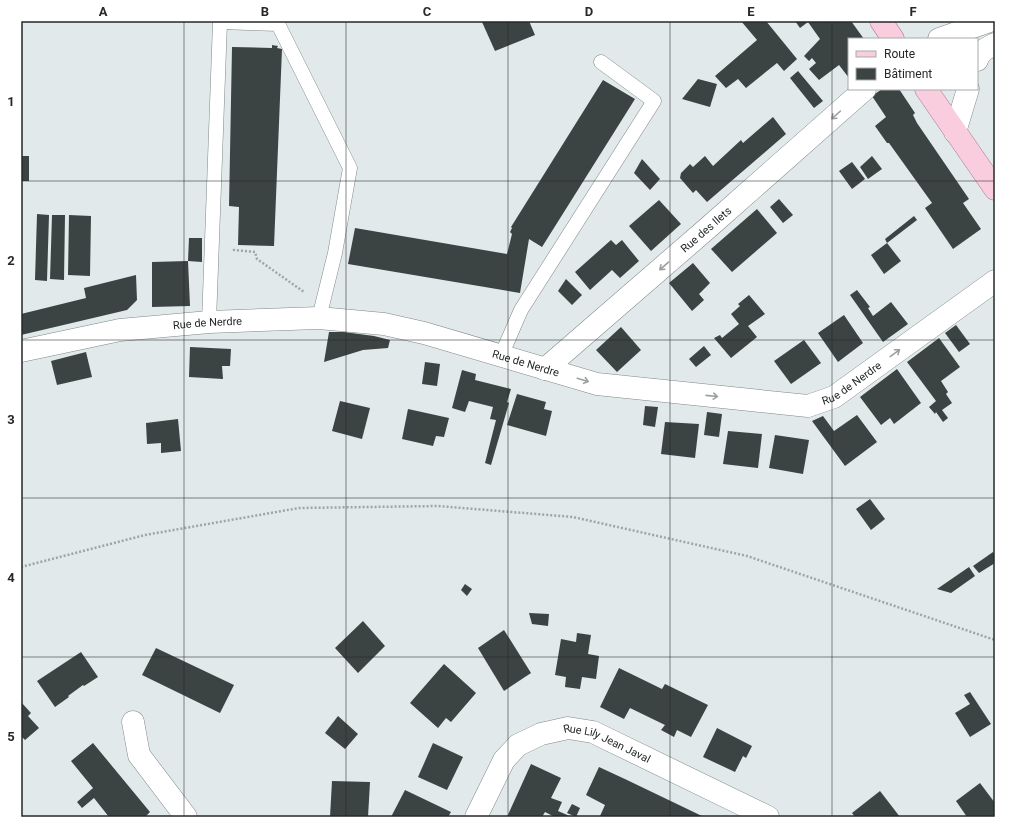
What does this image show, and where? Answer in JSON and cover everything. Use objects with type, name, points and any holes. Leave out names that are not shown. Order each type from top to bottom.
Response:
[{"type":"main road","points":[[881,21],[892,38]]},
{"type":"main road","points":[[927,90],[995,188]]},
{"type":"street","points":[[942,38],[988,21]]},
{"type":"street","name":"Rue des Ilets","points":[[546,369],[864,90]]},
{"type":"street","points":[[955,132],[968,90]]},
{"type":"street","name":"Rue de Nerdre","points":[[21,351],[120,330],[321,312],[424,333],[597,384],[808,406],[834,397],[995,281]]},
{"type":"street","points":[[133,722],[139,755],[186,817]]},
{"type":"street","name":"Rue Lily Jean Javal","points":[[476,817],[504,760],[518,745],[541,734],[568,728],[592,732],[768,817]]},
{"type":"lane","points":[[209,322],[220,22],[278,24],[350,168],[349,206],[335,253],[321,312]]},
{"type":"lane","points":[[501,356],[521,310],[654,101],[601,62]]},
{"type":"path","points":[[242,251],[254,252],[257,259],[321,312]]},
{"type":"path","points":[[21,567],[145,535],[299,508],[438,506],[573,517],[746,556],[995,640]]},
{"type":"building","points":[[529,21],[535,35],[495,51],[482,22]]},
{"type":"building","points":[[741,21],[766,21],[797,59],[784,71],[777,63],[746,88],[738,79],[726,88],[715,76],[757,40]]},
{"type":"building","points":[[795,21],[851,21],[863,38],[848,38],[848,77],[839,65],[819,80],[809,69],[816,63],[812,58],[809,61],[804,56],[820,39],[808,22],[800,28]]},
{"type":"building","points":[[272,45],[278,46],[277,48],[282,49],[274,246],[238,245],[239,207],[229,206],[232,47],[272,48]]},
{"type":"building","points":[[798,71],[823,101],[814,108],[790,78]]},
{"type":"building","points":[[698,79],[717,84],[710,107],[682,99]]},
{"type":"building","points":[[603,80],[635,99],[542,247],[529,239],[520,293],[348,264],[355,228],[507,254],[512,234],[510,232],[511,227]]},
{"type":"building","points":[[881,90],[900,90],[915,113],[913,115],[917,123],[969,199],[963,203],[981,229],[953,249],[925,208],[932,203],[875,126],[886,117],[872,96]]},
{"type":"building","points":[[773,117],[786,134],[707,202],[696,190],[693,193],[680,178],[681,173],[690,164],[693,167],[705,156],[713,166],[741,140],[743,143]]},
{"type":"building","points":[[21,156],[29,156],[29,181],[21,181]]},
{"type":"building","points":[[872,156],[882,169],[868,179],[860,167]]},
{"type":"building","points":[[642,159],[660,179],[650,190],[634,173]]},
{"type":"building","points":[[852,162],[865,179],[852,189],[839,171]]},
{"type":"building","points":[[779,199],[793,215],[783,223],[770,207]]},
{"type":"building","points":[[659,200],[681,224],[651,251],[629,226]]},
{"type":"building","points":[[757,209],[777,233],[732,272],[711,249]]},
{"type":"building","points":[[37,214],[49,215],[47,281],[35,280]]},
{"type":"building","points":[[52,215],[65,215],[64,280],[50,279]]},
{"type":"building","points":[[69,215],[91,216],[90,276],[68,275]]},
{"type":"building","points":[[914,216],[917,220],[887,243],[885,239]]},
{"type":"building","points":[[189,238],[202,238],[202,262],[188,261]]},
{"type":"building","points":[[611,240],[616,245],[622,240],[639,261],[620,278],[612,270],[590,290],[575,272]]},
{"type":"building","points":[[887,243],[901,261],[884,274],[871,255]]},
{"type":"building","points":[[188,261],[190,306],[152,307],[152,262]]},
{"type":"building","points":[[693,263],[710,283],[699,294],[704,300],[692,311],[669,283]]},
{"type":"building","points":[[136,275],[137,300],[127,310],[21,335],[21,314],[86,298],[84,288]]},
{"type":"building","points":[[566,279],[582,295],[572,305],[558,291]]},
{"type":"building","points":[[857,290],[870,307],[868,308],[873,316],[891,302],[908,324],[883,342],[850,295]]},
{"type":"building","points":[[749,295],[765,314],[748,326],[757,337],[731,358],[714,338],[720,335],[722,338],[739,324],[731,314],[740,306],[738,304]]},
{"type":"building","points":[[844,315],[863,343],[838,362],[818,333]]},
{"type":"building","points":[[956,325],[970,344],[959,352],[945,333]]},
{"type":"building","points":[[621,327],[641,350],[617,372],[596,350]]},
{"type":"building","points":[[329,332],[344,332],[390,340],[388,348],[363,350],[324,362]]},
{"type":"building","points":[[939,338],[960,367],[941,381],[948,392],[946,394],[952,403],[942,410],[948,418],[943,422],[936,412],[935,414],[929,407],[936,401],[907,362]]},
{"type":"building","points":[[804,340],[821,363],[791,384],[774,361]]},
{"type":"building","points":[[704,346],[711,355],[696,367],[689,359]]},
{"type":"building","points":[[190,347],[231,349],[230,366],[222,366],[223,379],[189,377]]},
{"type":"building","points":[[86,352],[92,377],[57,385],[51,361]]},
{"type":"building","points":[[425,362],[440,364],[437,386],[422,384]]},
{"type":"building","points":[[897,369],[921,403],[894,424],[890,418],[881,425],[860,397]]},
{"type":"building","points":[[462,370],[476,374],[475,380],[511,389],[507,402],[509,403],[491,465],[485,463],[496,420],[490,419],[493,407],[469,401],[465,412],[452,408]]},
{"type":"building","points":[[517,394],[546,402],[544,409],[552,411],[546,436],[507,425]]},
{"type":"building","points":[[340,401],[370,408],[362,439],[332,431]]},
{"type":"building","points":[[645,406],[658,407],[655,427],[643,425]]},
{"type":"building","points":[[408,409],[449,418],[444,437],[436,436],[433,446],[402,439]]},
{"type":"building","points":[[707,412],[722,414],[719,437],[704,435]]},
{"type":"building","points":[[857,415],[877,442],[845,466],[812,421],[823,416],[834,431]]},
{"type":"building","points":[[178,419],[181,451],[161,453],[161,443],[147,444],[146,423]]},
{"type":"building","points":[[665,422],[699,424],[695,458],[661,454]]},
{"type":"building","points":[[728,431],[762,434],[758,468],[723,464]]},
{"type":"building","points":[[775,435],[809,440],[803,474],[769,468]]},
{"type":"building","points":[[870,499],[885,519],[871,530],[856,509]]},
{"type":"building","points":[[993,552],[995,556],[995,563],[979,573],[973,566]]},
{"type":"building","points":[[969,567],[975,576],[951,593],[937,589]]},
{"type":"building","points":[[465,584],[472,589],[467,596],[461,590]]},
{"type":"building","points":[[529,613],[549,614],[548,626],[532,624]]},
{"type":"building","points":[[363,621],[385,646],[358,673],[335,648]]},
{"type":"building","points":[[504,630],[531,673],[504,691],[478,648]]},
{"type":"building","points":[[577,633],[591,635],[588,654],[599,656],[596,679],[582,677],[580,689],[565,687],[566,677],[555,675],[561,639],[576,642]]},
{"type":"building","points":[[156,648],[234,685],[220,713],[142,675]]},
{"type":"building","points":[[81,652],[98,677],[84,686],[83,685],[55,707],[37,681]]},
{"type":"building","points":[[444,664],[476,693],[451,722],[446,718],[438,728],[410,703]]},
{"type":"building","points":[[619,668],[662,689],[665,684],[708,705],[691,737],[677,730],[674,737],[661,730],[665,725],[630,708],[624,719],[600,707]]},
{"type":"building","points":[[970,692],[991,724],[970,737],[955,713],[970,704],[964,695]]},
{"type":"building","points":[[21,702],[31,713],[28,716],[39,728],[25,740],[21,736]]},
{"type":"building","points":[[338,716],[358,734],[345,749],[325,733]]},
{"type":"building","points":[[717,728],[752,746],[746,758],[743,756],[735,772],[703,757]]},
{"type":"building","points":[[93,743],[150,812],[145,817],[109,817],[94,798],[82,808],[77,802],[93,788],[71,761]]},
{"type":"building","points":[[433,743],[463,757],[447,790],[418,777]]},
{"type":"building","points":[[531,764],[561,778],[551,798],[562,802],[558,811],[572,817],[555,817],[545,812],[542,817],[507,817]]},
{"type":"building","points":[[599,767],[704,817],[602,817],[600,816],[605,805],[586,795]]},
{"type":"building","points":[[332,781],[370,782],[368,817],[330,817]]},
{"type":"building","points":[[980,783],[995,803],[995,817],[967,817],[956,801]]},
{"type":"building","points":[[405,790],[451,812],[448,817],[391,817]]},
{"type":"building","points":[[880,791],[900,817],[855,817],[852,813]]},
{"type":"building","points":[[572,804],[580,808],[576,817],[567,813]]}]
